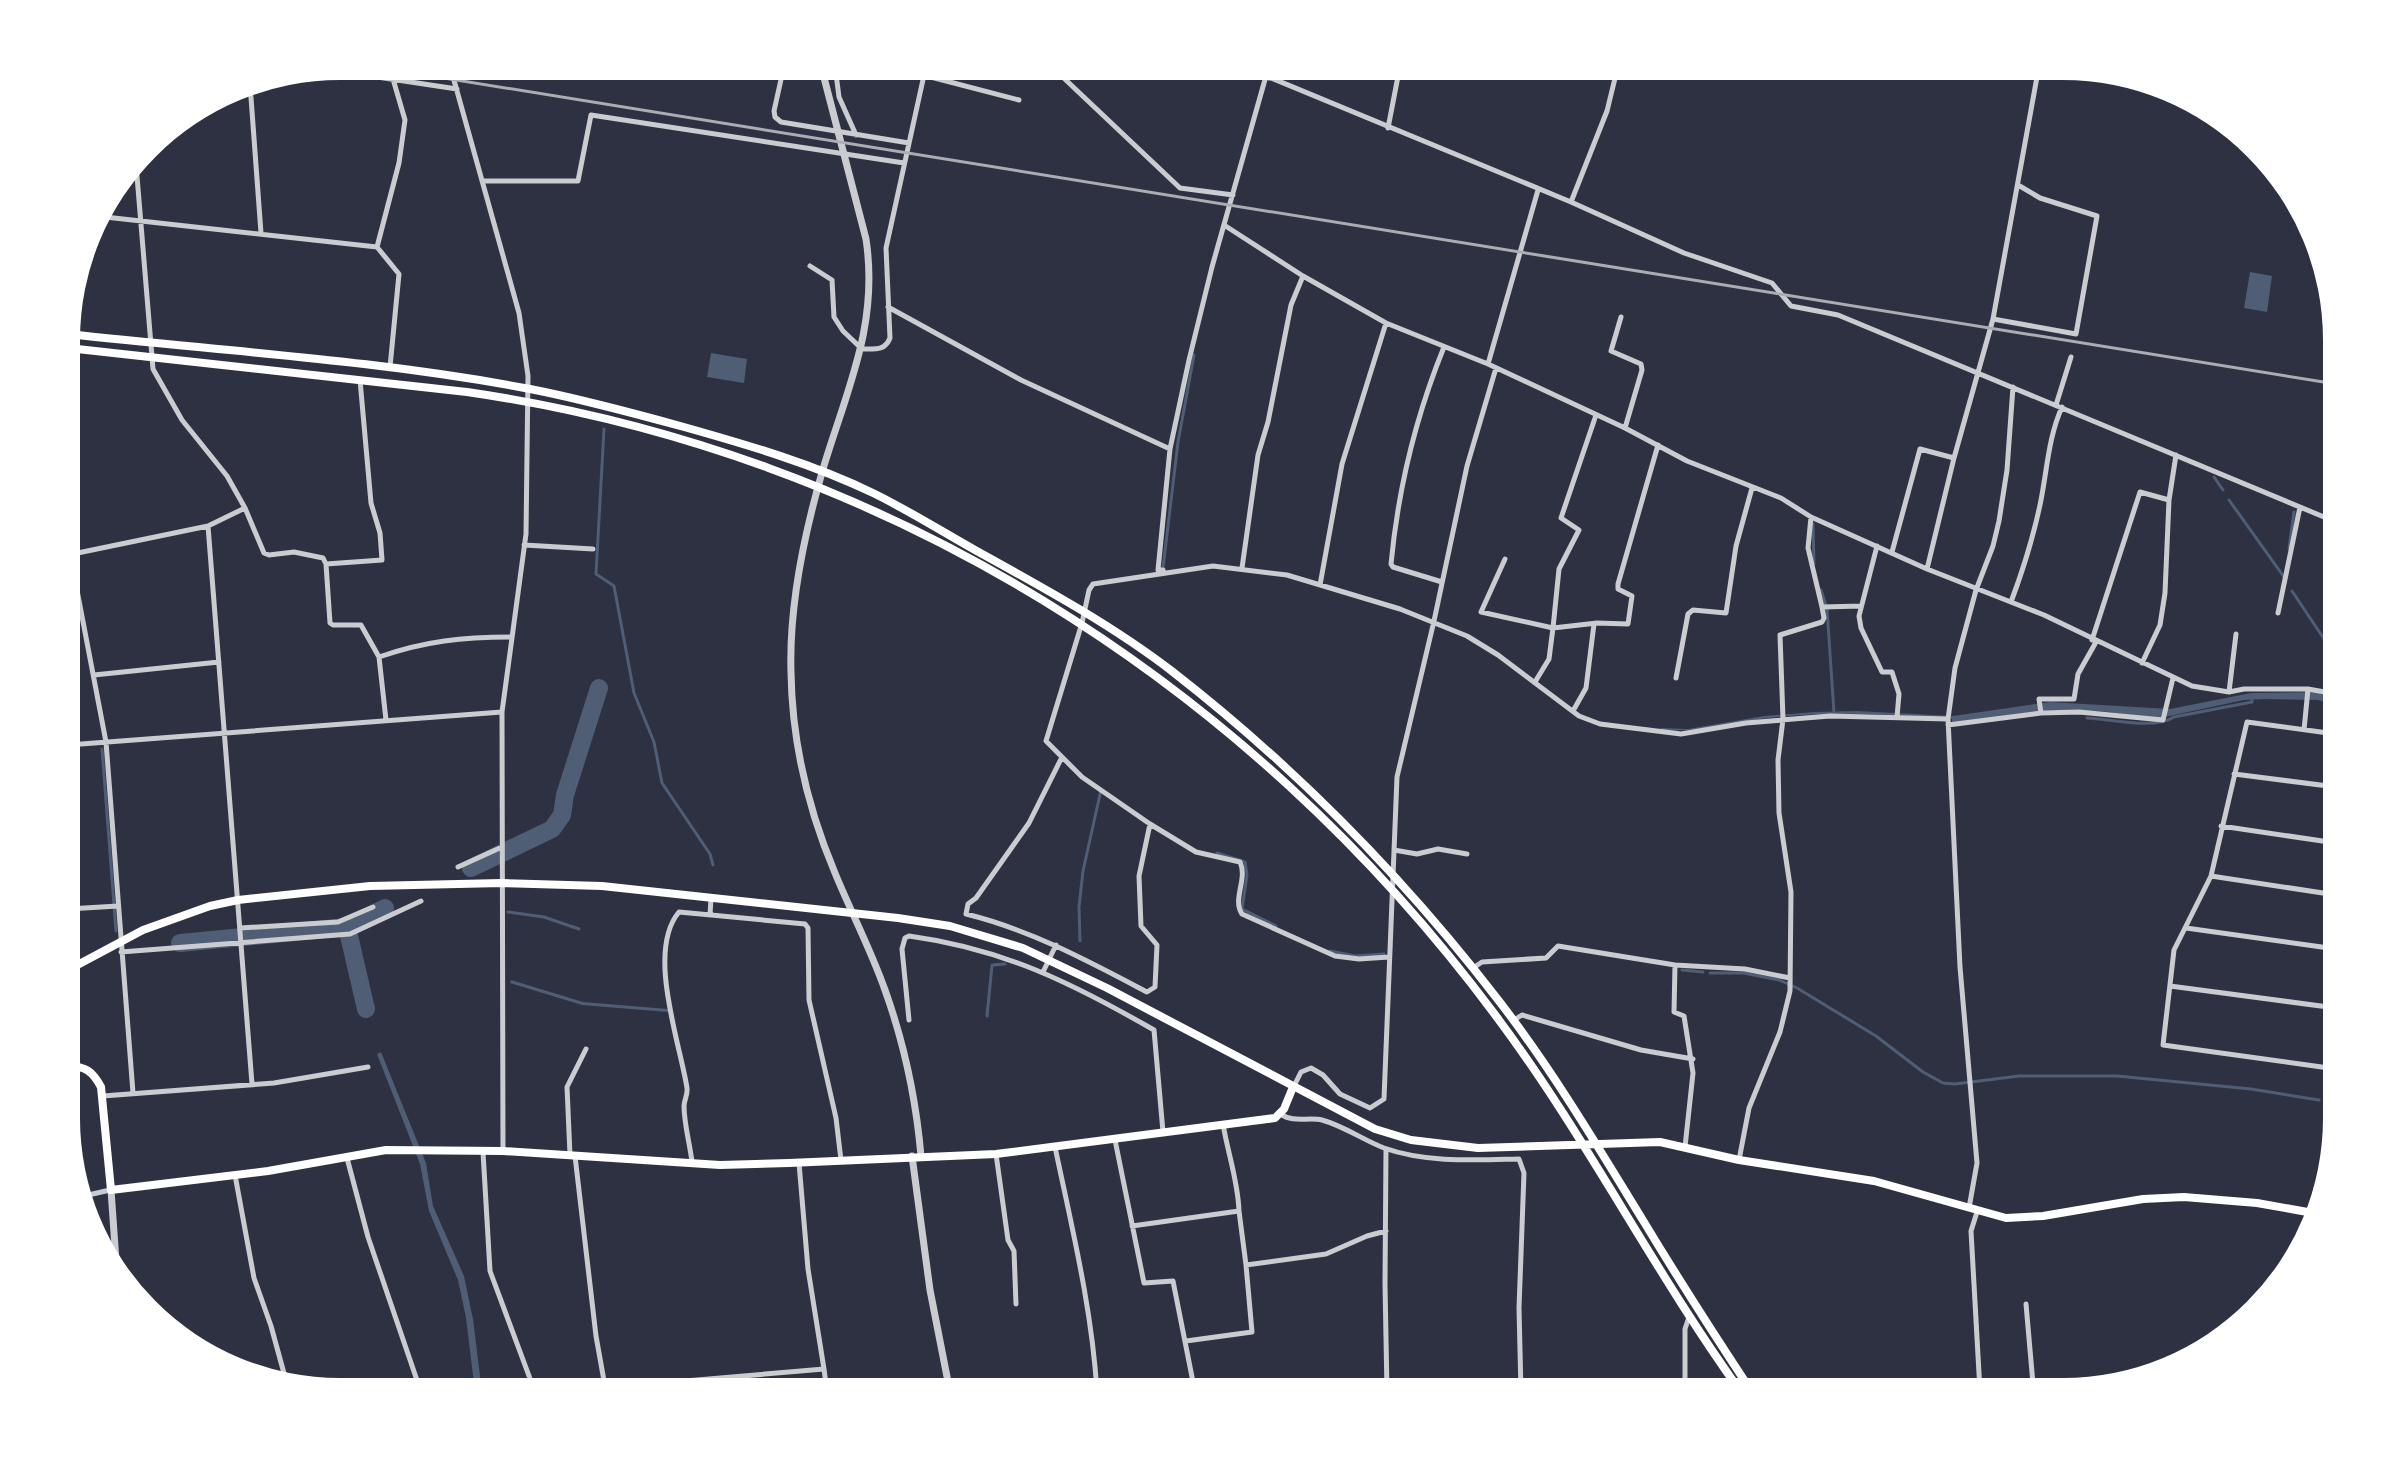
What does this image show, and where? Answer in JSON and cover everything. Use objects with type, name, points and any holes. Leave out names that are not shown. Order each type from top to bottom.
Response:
[{"type":"main road","points":[[80,335],[390,368],[527,388],[726,439],[874,493],[1083,613],[1169,669],[1234,723],[1304,785],[1392,874],[1514,1020],[1597,1144],[1743,1377]]},
{"type":"main road","points":[[80,349],[527,400],[641,426],[818,487],[956,549],[1082,623],[1208,714],[1289,784],[1392,889],[1493,1010],[1585,1144],[1689,1317],[1731,1377]]},
{"type":"main road","points":[[80,963],[121,940],[183,914],[238,900],[370,886],[502,883],[602,886],[852,913],[950,926],[1023,948],[1375,1129],[1411,1140],[1478,1148],[1660,1142],[1739,1160],[1874,1181],[1973,1210],[2022,1219],[2116,1203],[2184,1197],[2257,1203],[2305,1212]]},
{"type":"main road","points":[[80,1068],[94,1074],[102,1096],[111,1190],[235,1175],[386,1150],[503,1151],[720,1165],[996,1154],[1275,1118],[1281,1114],[1293,1087]]},
{"type":"street","points":[[377,247],[399,163],[405,120],[393,80]]},
{"type":"street","points":[[399,80],[457,89]]},
{"type":"street","points":[[454,80],[519,313],[529,431],[524,545],[502,712],[503,1151]]},
{"type":"street","points":[[781,80],[774,111],[777,120],[783,123],[909,143]]},
{"type":"street","points":[[824,80],[856,197],[870,264],[862,349],[818,487],[793,624],[792,703],[807,793],[823,843],[884,987],[902,1044],[930,1290],[947,1378]]},
{"type":"street","points":[[837,80],[839,97],[856,135]]},
{"type":"street","points":[[810,266],[832,280],[834,317],[843,331],[862,349],[882,349],[887,345],[890,338],[886,248],[922,80]]},
{"type":"street","points":[[942,80],[1019,100]]},
{"type":"street","points":[[1066,80],[1180,188],[1233,195]]},
{"type":"street","points":[[1163,573],[1163,570],[1158,570],[1170,449],[1224,225],[1267,80]]},
{"type":"street","points":[[1275,80],[1571,202],[1684,253],[1772,283],[1791,306],[1838,315],[2322,516]]},
{"type":"street","points":[[1388,128],[1397,80]]},
{"type":"street","points":[[1571,202],[1607,111],[1615,80]]},
{"type":"street","points":[[1927,569],[1993,319],[2037,80]]},
{"type":"street","points":[[251,96],[261,233]]},
{"type":"street","points":[[484,181],[578,181],[591,115],[904,163]]},
{"type":"street","points":[[137,178],[153,369],[182,420],[227,476],[264,553],[294,552],[323,558],[330,623],[361,625],[379,657],[386,720]]},
{"type":"street","points":[[1993,319],[2076,334],[2097,216],[2040,198],[2018,185]]},
{"type":"street","points":[[1488,364],[1538,190]]},
{"type":"street","points":[[111,218],[377,247],[399,274],[390,368]]},
{"type":"street","points":[[1224,225],[1303,276],[1386,323],[1488,364],[1752,488],[1781,498],[1811,517],[1976,590],[2044,615],[2173,678],[2206,690],[2322,692]]},
{"type":"street","points":[[1242,568],[1258,455],[1268,422],[1291,305],[1303,276]]},
{"type":"street","points":[[888,307],[1021,380],[1170,449]]},
{"type":"street","points":[[1621,317],[1611,351],[1636,360],[1642,370],[1625,428]]},
{"type":"street","points":[[1320,585],[1342,464],[1386,323]]},
{"type":"street","points":[[1442,582],[1391,564],[1405,473],[1427,389],[1444,347]]},
{"type":"street","points":[[2011,602],[2040,506],[2049,446],[2071,357]]},
{"type":"street","points":[[1293,1087],[1301,1072],[1311,1068],[1323,1075],[1340,1094],[1370,1108],[1384,1099],[1397,777],[1467,466],[1496,368]]},
{"type":"street","points":[[326,564],[382,560],[380,533],[371,503],[360,380]]},
{"type":"street","points":[[1979,1377],[1971,1231],[1977,1163],[1960,967],[1948,722],[1955,668],[1999,521],[2007,470],[2013,387]]},
{"type":"street","points":[[1535,682],[1549,659],[1559,569],[1579,530],[1561,518],[1597,415]]},
{"type":"street","points":[[1505,559],[1481,612],[1553,628],[1628,624],[1632,596],[1618,589],[1618,584],[1658,445]]},
{"type":"street","points":[[1892,552],[1920,449],[1954,458]]},
{"type":"street","points":[[2142,663],[2162,615],[2169,500],[2176,455]]},
{"type":"street","points":[[1676,678],[1688,614],[1693,610],[1726,613],[1736,546],[1752,488]]},
{"type":"street","points":[[2041,708],[2039,699],[2074,699],[2078,674],[2094,641],[2140,492],[2169,500]]},
{"type":"street","points":[[2278,613],[2300,507]]},
{"type":"street","points":[[80,553],[208,526],[245,508]]},
{"type":"street","points":[[1739,1160],[1749,1108],[1780,1032],[1790,991],[1791,892],[1779,813],[1778,773],[1783,719],[1780,635],[1822,622],[1824,618],[1808,548],[1811,517]]},
{"type":"street","points":[[208,526],[252,1084]]},
{"type":"street","points":[[524,545],[593,549]]},
{"type":"street","points":[[1877,546],[1859,616],[1861,628],[1882,672],[1892,672],[1899,694],[1897,717]]},
{"type":"street","points":[[1389,957],[1359,959],[1335,956],[1242,914],[1238,906],[1243,871],[1240,862],[1196,852],[1150,824],[1082,777],[1046,741],[1093,584],[1213,566],[1287,575],[1434,621],[1498,655],[1573,711],[1600,724],[1681,734],[1783,719],[1897,717],[1948,722],[2041,708],[2163,720],[2173,678]]},
{"type":"street","points":[[1822,607],[1861,606]]},
{"type":"street","points":[[80,608],[106,742],[133,1093]]},
{"type":"street","points":[[1573,711],[1586,688],[1594,624]]},
{"type":"street","points":[[2229,692],[2236,634]]},
{"type":"street","points":[[379,657],[427,643],[465,637],[512,637]]},
{"type":"street","points":[[94,675],[219,662]]},
{"type":"street","points":[[2304,730],[2308,689]]},
{"type":"street","points":[[80,744],[502,712]]},
{"type":"street","points":[[2322,732],[2247,722],[2211,876],[2174,950],[2163,1045],[2322,1067]]},
{"type":"street","points":[[1062,757],[1029,823],[987,884],[968,904],[966,914],[1056,945],[1147,992],[1155,987],[1157,945],[1141,926],[1139,876],[1150,824]]},
{"type":"street","points":[[2234,774],[2322,785]]},
{"type":"street","points":[[2221,826],[2322,841]]},
{"type":"street","points":[[458,867],[502,848]]},
{"type":"street","points":[[1393,850],[1417,854],[1438,849],[1467,854]]},
{"type":"street","points":[[2211,876],[2322,893]]},
{"type":"street","points":[[710,915],[711,898]]},
{"type":"street","points":[[121,952],[350,934],[421,901]]},
{"type":"street","points":[[80,908],[118,906]]},
{"type":"street","points":[[240,929],[338,922],[373,907]]},
{"type":"street","points":[[692,1162],[684,1104],[688,1092],[673,1033],[665,961],[669,931],[679,912],[786,921],[805,924],[808,928],[809,1000],[836,1118],[841,1160]]},
{"type":"street","points":[[2186,928],[2322,947]]},
{"type":"street","points":[[909,1020],[902,944],[909,936],[970,946],[1043,972],[1154,1030],[1163,1132]]},
{"type":"street","points":[[1043,972],[1056,945]]},
{"type":"street","points":[[1473,968],[1482,962],[1546,958],[1556,948],[1675,965],[1745,969],[1790,978]]},
{"type":"street","points":[[1675,965],[1674,1012],[1684,1016],[1693,1059],[1685,1147]]},
{"type":"street","points":[[2170,986],[2322,1006]]},
{"type":"street","points":[[1514,1020],[1522,1015],[1641,1050],[1693,1059]]},
{"type":"street","points":[[586,1049],[567,1087],[572,1155],[603,1378]]},
{"type":"street","points":[[102,1096],[304,1079],[368,1067]]},
{"type":"street","points":[[1281,1114],[1286,1118],[1321,1120],[1386,1148],[1453,1160],[1519,1159],[1524,1173],[1519,1308],[1521,1377]]},
{"type":"street","points":[[1186,1341],[1252,1332],[1238,1184],[1230,1166],[1223,1124]]},
{"type":"street","points":[[1115,1140],[1144,1283],[1173,1281],[1192,1378]]},
{"type":"street","points":[[1055,1147],[1083,1285],[1096,1378]]},
{"type":"street","points":[[1386,1148],[1387,1377]]},
{"type":"street","points":[[483,1151],[490,1271],[530,1378]]},
{"type":"street","points":[[996,1154],[1008,1240],[1014,1251],[1016,1304]]},
{"type":"street","points":[[347,1158],[368,1237],[416,1378]]},
{"type":"street","points":[[799,1163],[808,1269],[825,1378]]},
{"type":"street","points":[[235,1175],[254,1278],[283,1371]]},
{"type":"street","points":[[92,1194],[111,1190],[115,1248]]},
{"type":"street","points":[[1132,1226],[1239,1211]]},
{"type":"street","points":[[1246,1265],[1326,1254],[1386,1231]]},
{"type":"street","points":[[2026,1304],[2032,1377]]},
{"type":"street","points":[[1685,1377],[1685,1329],[1689,1317]]},
{"type":"street","points":[[722,1378],[824,1369]]},
{"type":"water","points":[[2250,272],[2272,276],[2267,312],[2244,308]]},
{"type":"water","points":[[711,353],[747,359],[744,383],[707,377]]},
{"type":"water","points":[[2316,692],[2322,694],[2322,701],[2244,700],[2160,718],[2099,711],[2047,710],[1952,723],[1952,719],[1822,714],[1691,730],[1661,730],[1815,712],[1953,716],[2050,702],[2170,709],[2251,693]]},
{"type":"water","points":[[511,980],[583,1002],[668,1009],[668,1012],[582,1005],[510,983]]},
{"type":"water","points":[[381,1052],[426,1163],[433,1206],[464,1276],[480,1378],[473,1378],[458,1280],[429,1211],[420,1164],[377,1054]]},
{"type":"waterway","points":[[1163,568],[1178,442],[1194,355]]},
{"type":"waterway","points":[[604,429],[596,574],[614,586],[634,693],[654,742],[662,783],[710,854],[713,865]]},
{"type":"waterway","points":[[2214,477],[2223,490]]},
{"type":"waterway","points":[[2229,500],[2284,577]]},
{"type":"waterway","points":[[2289,548],[2294,512]]},
{"type":"waterway","points":[[1813,524],[1814,564]]},
{"type":"waterway","points":[[1821,590],[1827,609],[1834,713]]},
{"type":"waterway","points":[[2292,591],[2322,636]]},
{"type":"waterway","points":[[471,868],[552,829],[562,815],[565,795],[599,688]]},
{"type":"waterway","points":[[2087,718],[2156,723],[2252,702],[2252,699]]},
{"type":"waterway","points":[[102,749],[116,931]]},
{"type":"waterway","points":[[1080,941],[1079,907],[1083,871],[1101,790]]},
{"type":"waterway","points":[[1217,853],[1245,862],[1247,875],[1242,909],[1276,926]]},
{"type":"waterway","points":[[180,943],[347,927],[385,908]]},
{"type":"waterway","points":[[508,912],[544,917],[579,929]]},
{"type":"waterway","points":[[347,927],[366,1009]]},
{"type":"waterway","points":[[1330,951],[1355,956],[1384,954]]},
{"type":"waterway","points":[[987,1016],[992,965],[1005,964]]},
{"type":"waterway","points":[[1682,970],[1703,972]]},
{"type":"waterway","points":[[1710,973],[1744,973],[1779,980],[1797,988],[1876,1036],[1923,1072],[1943,1083],[2019,1076],[2117,1076],[2251,1089],[2319,1100]]},
{"type":"railway","points":[[457,80],[2322,382]]}]
